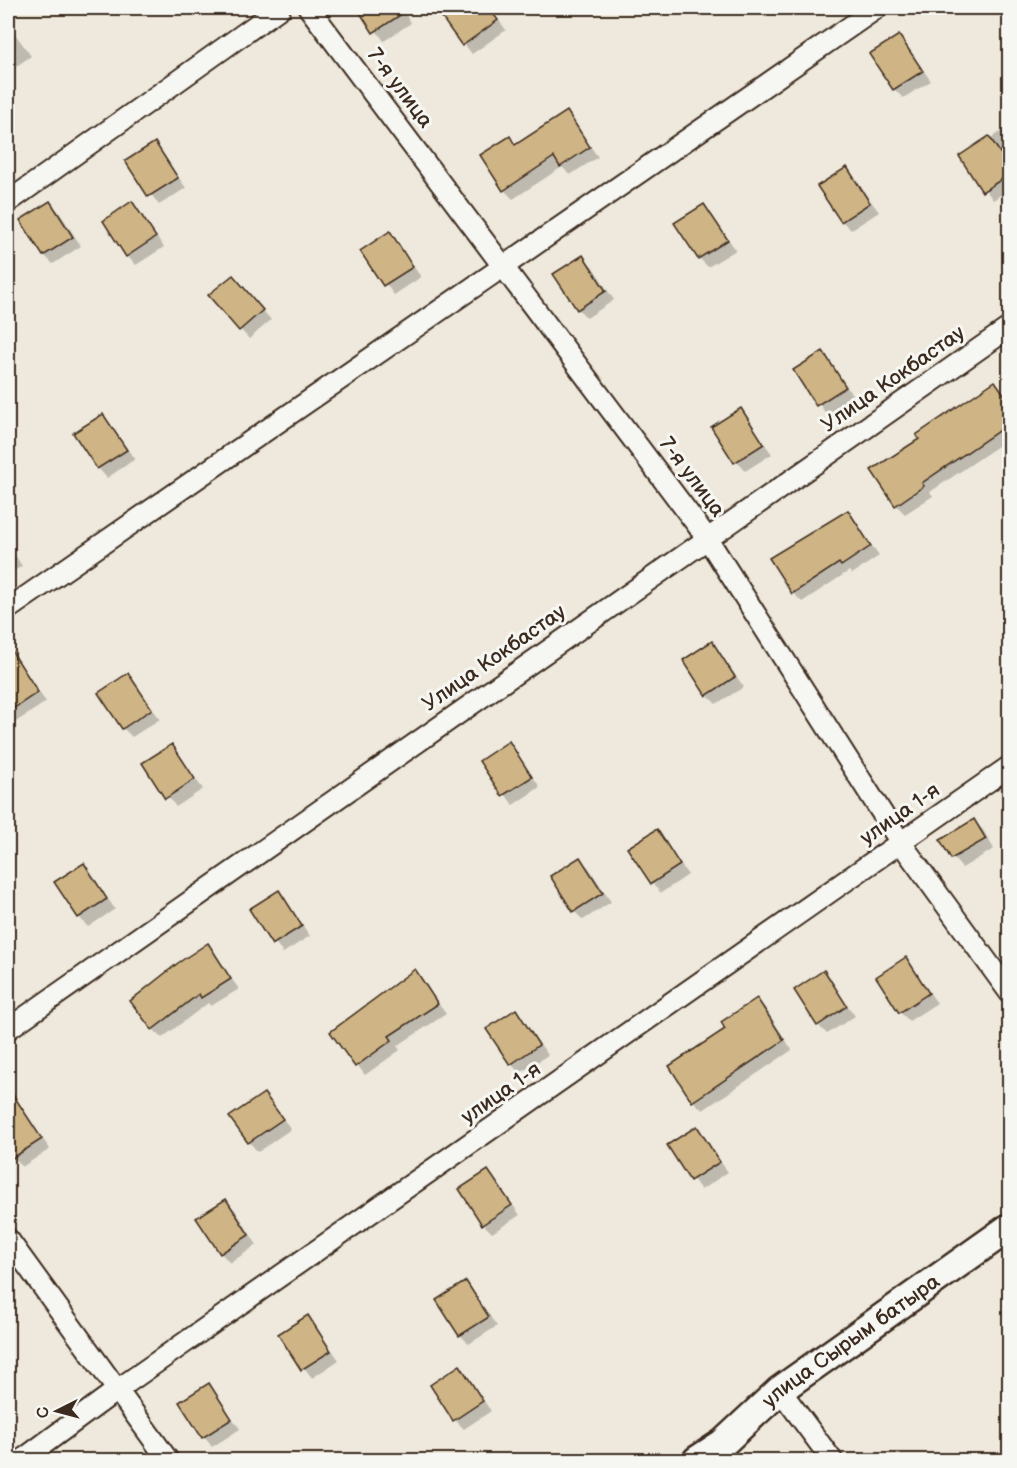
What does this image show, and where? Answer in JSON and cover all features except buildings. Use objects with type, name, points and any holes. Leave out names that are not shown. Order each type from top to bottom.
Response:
[{"type":"street","points":[[8,202],[280,8]]},
{"type":"street","name":"7-я улица","points":[[309,8],[707,538],[901,843],[1010,993]]},
{"type":"street","points":[[8,609],[502,264],[877,8]]},
{"type":"street","name":"Улица Кокбастау","points":[[8,1029],[1010,327]]},
{"type":"street","name":"улица 1-я","points":[[22,1461],[117,1390],[1010,766]]},
{"type":"street","name":"улица Сырым батыра","points":[[697,1461],[723,1443],[780,1390],[1010,1227]]},
{"type":"street","points":[[8,1239],[168,1461]]},
{"type":"street","points":[[780,1390],[832,1461]]}]
